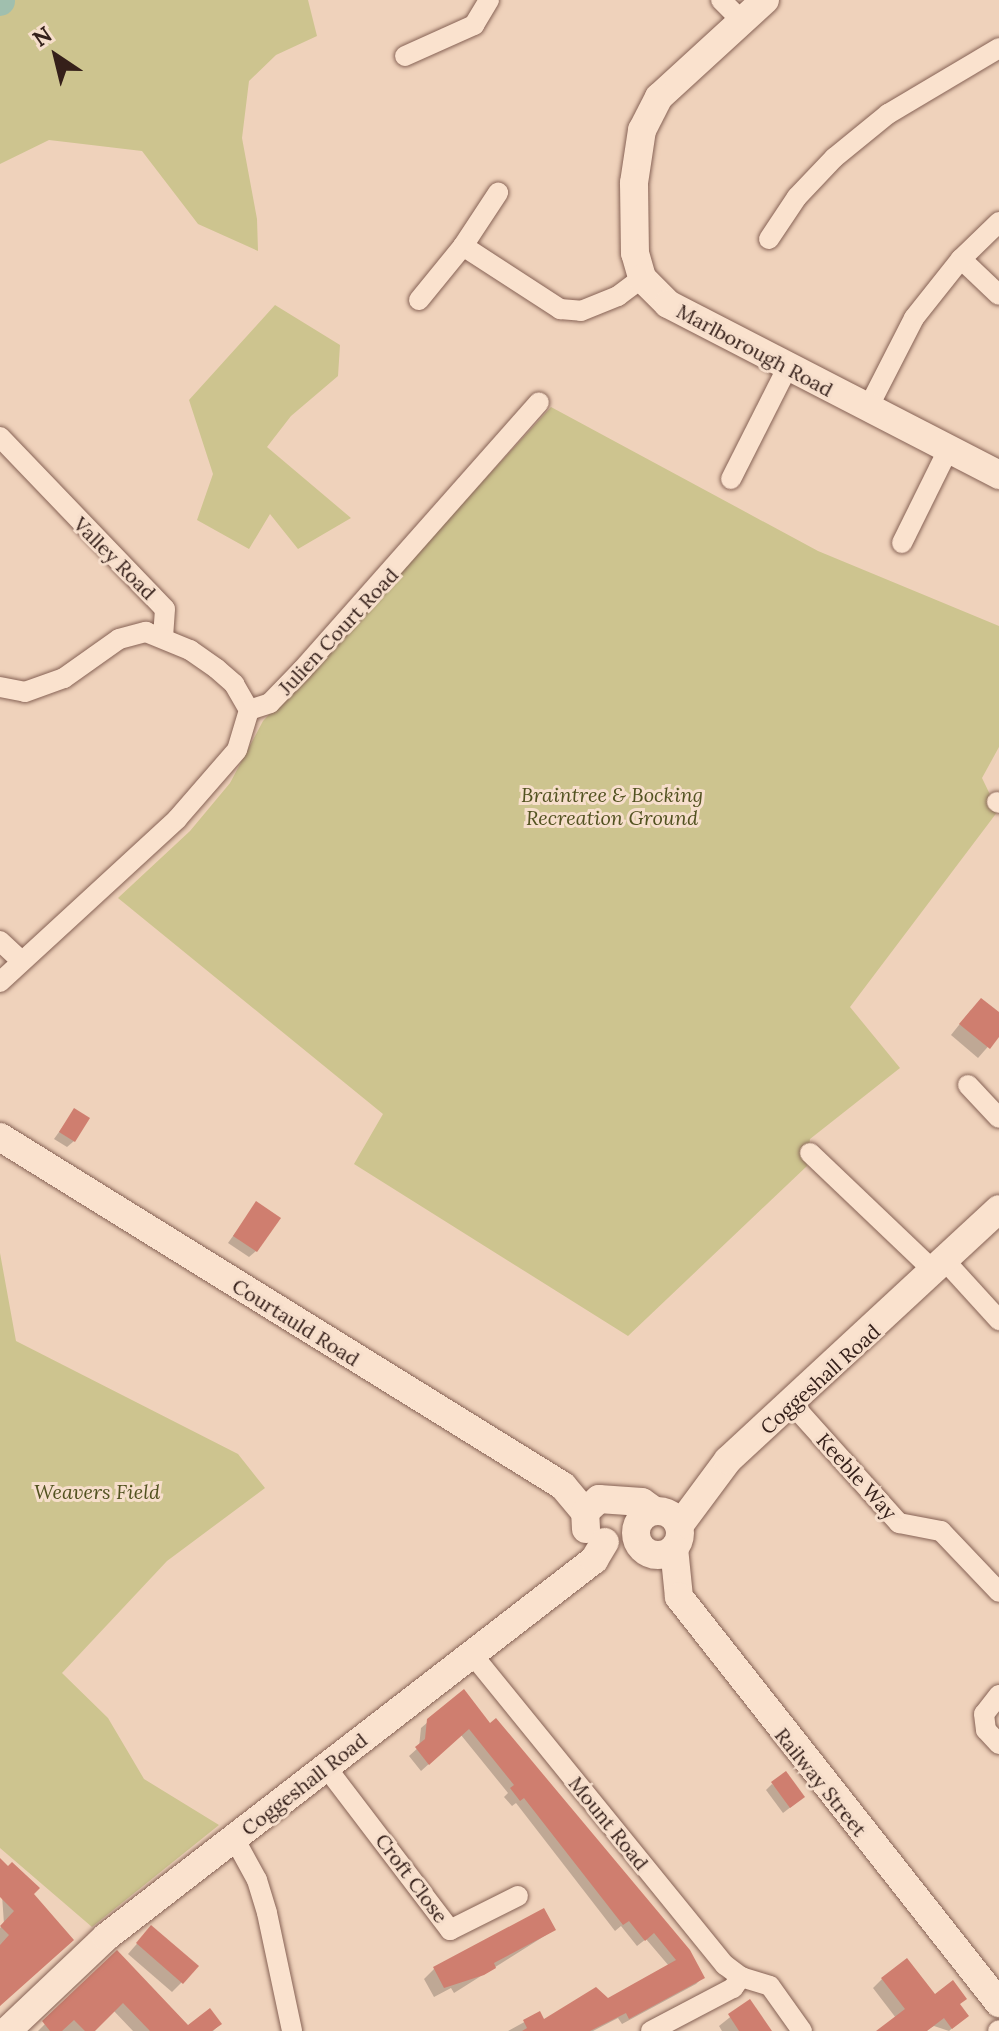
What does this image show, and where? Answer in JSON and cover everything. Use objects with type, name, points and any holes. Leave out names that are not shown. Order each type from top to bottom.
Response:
[{"type":"main road","points":[[642,278],[635,253],[634,183],[642,130],[659,97],[765,0]]},
{"type":"main road","name":"Marlborough Road","points":[[642,278],[668,304],[999,475]]},
{"type":"main road","name":"Courtauld Road","points":[[0,1137],[563,1486],[601,1521]]},
{"type":"main road","name":"Coggeshall Road","points":[[667,1523],[728,1460],[793,1405],[999,1209]]},
{"type":"main road","points":[[667,1523],[664,1554],[617,1549],[601,1521],[642,1502],[667,1523],[676,1593]]},
{"type":"main road","name":"Coggeshall Road","points":[[7,2031],[106,1937],[594,1560],[601,1521]]},
{"type":"main road","points":[[643,1551],[637,1528],[667,1523]]},
{"type":"main road","name":"Railway Street","points":[[643,1551],[655,1575],[676,1593],[724,1660],[999,2003]]},
{"type":"street","points":[[405,56],[474,25],[489,0]]},
{"type":"street","points":[[721,0],[742,21]]},
{"type":"street","points":[[769,239],[797,197],[834,158],[888,114],[996,56]]},
{"type":"street","points":[[419,300],[463,246],[498,193]]},
{"type":"street","points":[[868,408],[914,318],[961,259],[999,222]]},
{"type":"street","points":[[463,246],[560,309],[581,311],[618,296],[642,278]]},
{"type":"street","points":[[961,259],[999,295]]},
{"type":"street","points":[[731,479],[787,368]]},
{"type":"street","name":"Julien Court Road","points":[[249,710],[270,703],[303,669],[539,402]]},
{"type":"street","name":"Valley Road","points":[[0,437],[165,609],[163,636]]},
{"type":"street","points":[[902,543],[948,450]]},
{"type":"street","points":[[0,687],[25,692],[64,678],[119,639],[146,632],[163,636],[234,684],[249,710],[237,750],[177,819],[19,959],[0,982]]},
{"type":"street","points":[[0,941],[19,959]]},
{"type":"street","points":[[968,1085],[997,1111]]},
{"type":"street","points":[[810,1153],[999,1320]]},
{"type":"street","name":"Keeble Way","points":[[793,1405],[899,1523],[941,1531],[999,1592]]},
{"type":"street","name":"Mount Road","points":[[472,1654],[715,1954],[755,1981],[802,2031]]},
{"type":"street","points":[[999,1695],[984,1714],[986,1730],[999,1744]]},
{"type":"street","name":"Croft Close","points":[[326,1767],[450,1930],[518,1896]]},
{"type":"street","points":[[234,1838],[257,1880],[267,1913],[292,2031]]},
{"type":"street","points":[[651,2031],[733,1988],[755,1981]]},
{"type":"green space","points":[[0,0],[308,0],[317,36],[276,55],[249,81],[242,138],[257,219],[258,251],[198,224],[142,151],[49,140],[0,164]]},
{"type":"green space","points":[[275,305],[340,345],[338,376],[291,416],[267,447],[351,518],[298,549],[270,514],[249,549],[197,520],[213,474],[189,400]]},
{"type":"green space","name":"Braintree & Bocking Recreation Ground","points":[[551,407],[818,551],[999,626],[999,747],[982,778],[998,811],[850,1007],[900,1068],[810,1139],[807,1166],[628,1336],[354,1164],[383,1114],[118,898],[190,831],[230,783],[263,721]]},
{"type":"green space","name":"Weavers Field","points":[[0,1253],[16,1341],[238,1454],[265,1488],[167,1561],[62,1673],[108,1718],[144,1779],[219,1825],[92,1927],[0,1848]]},
{"type":"building","points":[[981,998],[999,1012],[999,1037],[990,1049],[959,1024]]},
{"type":"building","points":[[74,1108],[90,1118],[75,1142],[59,1132]]},
{"type":"building","points":[[256,1201],[281,1218],[257,1252],[233,1236]]},
{"type":"building","points":[[464,1689],[490,1723],[496,1718],[690,1950],[705,1978],[629,2019],[626,2013],[590,2031],[522,2031],[527,2028],[523,2020],[540,2011],[544,2019],[596,1987],[608,1998],[676,1960],[654,1933],[645,1941],[629,1921],[623,1925],[524,1798],[520,1801],[510,1788],[514,1785],[469,1729],[429,1765],[415,1747],[425,1739],[427,1719]]},
{"type":"building","points":[[786,1771],[805,1797],[790,1808],[771,1782]]},
{"type":"building","points":[[0,1858],[8,1866],[12,1862],[40,1888],[34,1894],[74,1940],[0,2006],[0,1945],[9,1935],[0,1926],[14,1911],[0,1897]]},
{"type":"building","points":[[544,1908],[556,1930],[494,1963],[496,1968],[484,1975],[444,1988],[433,1967]]},
{"type":"building","points":[[151,1925],[199,1966],[183,1984],[136,1943]]},
{"type":"building","points":[[117,1950],[188,2025],[210,2008],[222,2024],[212,2031],[150,2031],[123,2003],[95,2031],[85,2031],[74,2020],[62,2031],[50,2031],[42,2021]]},
{"type":"building","points":[[907,1958],[935,1994],[953,1980],[967,1999],[960,2004],[969,2016],[952,2029],[944,2018],[927,2031],[876,2031],[905,2009],[881,1978]]},
{"type":"building","points":[[750,1999],[772,2031],[739,2031],[728,2014]]}]
